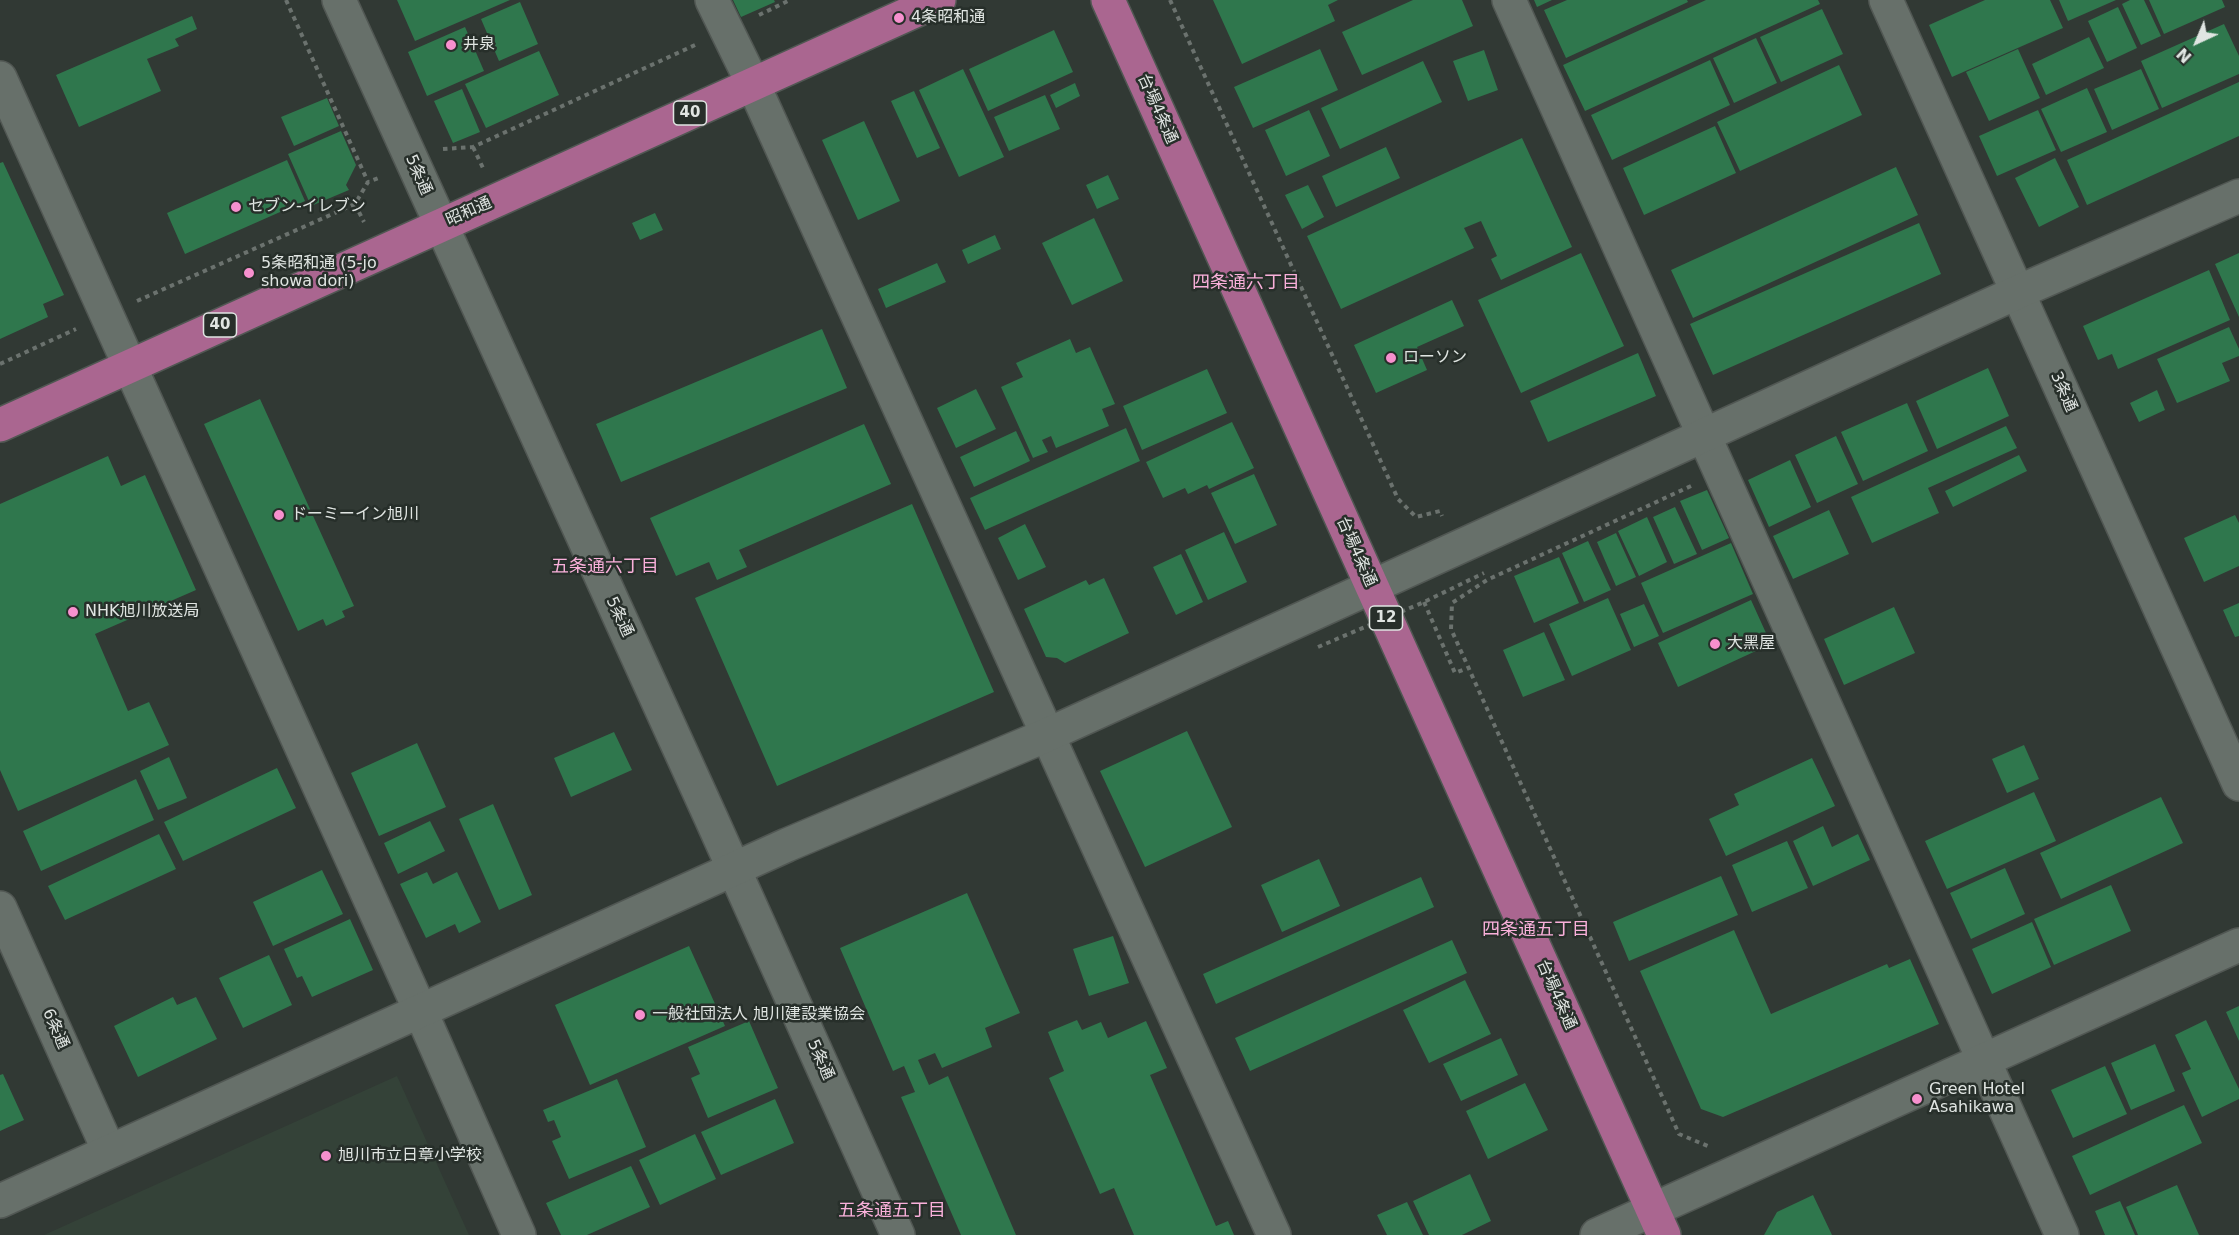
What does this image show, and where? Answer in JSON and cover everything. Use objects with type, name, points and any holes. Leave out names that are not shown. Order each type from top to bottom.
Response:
[{"type":"highway","name":"昭和通","points":[[0,425],[939,0]]},
{"type":"highway","name":"台場4条通","points":[[1108,0],[1658,1223]]},
{"type":"street","name":"5条通","points":[[339,0],[734,868],[898,1235]]},
{"type":"street","points":[[712,0],[753,84],[1274,1235]]},
{"type":"street","points":[[1509,0],[2061,1235]]},
{"type":"street","name":"3条通","points":[[1886,0],[2239,784]]},
{"type":"street","points":[[0,78],[519,1235]]},
{"type":"street","points":[[0,1201],[734,868],[1047,735],[2018,292],[2239,196]]},
{"type":"street","name":"6条通","points":[[0,908],[109,1151]]},
{"type":"street","points":[[1597,1235],[1658,1223],[1983,1060],[2239,945]]},
{"type":"path","points":[[0,364],[355,204],[368,182],[286,0]]},
{"type":"path","points":[[446,148],[473,147],[790,0]]},
{"type":"path","points":[[1170,0],[1398,499],[1416,517],[1440,511]]},
{"type":"path","points":[[1709,1146],[1679,1134],[1451,629],[1452,603],[1487,580],[1720,473]]},
{"type":"path","points":[[1318,647],[1424,602],[1484,573],[1487,580]]},
{"type":"path","points":[[1424,602],[1455,673],[1470,667]]},
{"type":"shaded area","name":"旭川市立日章小学校","points":[[397,1076],[469,1235],[44,1235]]},
{"type":"building","points":[[397,0],[510,0],[415,41]]},
{"type":"building","points":[[733,0],[774,0],[775,2],[741,17]]},
{"type":"building","points":[[1213,0],[1338,0],[1328,5],[1335,21],[1242,64]]},
{"type":"building","points":[[1413,0],[1462,0],[1473,26],[1362,75],[1342,32]]},
{"type":"building","points":[[1534,0],[1552,0],[1537,7]]},
{"type":"building","points":[[1567,0],[1687,0],[1688,2],[1566,58],[1544,10]]},
{"type":"building","points":[[1706,0],[1818,0],[1820,4],[1585,111],[1563,65]]},
{"type":"building","points":[[1985,0],[2050,0],[2063,28],[1952,77],[1929,25]]},
{"type":"building","points":[[2059,0],[2116,0],[2068,21]]},
{"type":"building","points":[[2130,0],[2144,0],[2161,36],[2141,45],[2122,4]]},
{"type":"building","points":[[2149,0],[2222,0],[2225,7],[2164,34]]},
{"type":"building","points":[[520,2],[538,44],[499,61],[481,19]]},
{"type":"building","points":[[2118,7],[2137,48],[2107,62],[2088,21]]},
{"type":"building","points":[[1822,9],[1843,54],[1781,82],[1760,37]]},
{"type":"building","points":[[192,16],[197,29],[175,39],[179,46],[147,59],[161,91],[79,127],[56,75]]},
{"type":"building","points":[[2224,24],[2239,56],[2239,74],[2162,108],[2141,61]]},
{"type":"building","points":[[465,27],[484,71],[427,96],[408,52]]},
{"type":"building","points":[[1054,30],[1073,72],[988,111],[969,69]]},
{"type":"building","points":[[2089,37],[2104,68],[2046,95],[2032,64]]},
{"type":"building","points":[[1756,38],[1777,83],[1734,103],[1713,58]]},
{"type":"building","points":[[1320,49],[1338,90],[1253,128],[1234,87]]},
{"type":"building","points":[[2018,49],[2040,98],[1989,121],[1966,72]]},
{"type":"building","points":[[1484,50],[1498,90],[1468,101],[1453,61]]},
{"type":"building","points":[[539,51],[559,95],[486,128],[465,84]]},
{"type":"building","points":[[1710,60],[1730,105],[1612,160],[1591,115]]},
{"type":"building","points":[[1423,61],[1442,102],[1340,149],[1321,108]]},
{"type":"building","points":[[1839,65],[1862,115],[1740,171],[1717,122]]},
{"type":"building","points":[[963,69],[1004,157],[959,177],[919,90]]},
{"type":"building","points":[[2141,69],[2159,109],[2112,130],[2094,89]]},
{"type":"building","points":[[2239,82],[2239,136],[2087,205],[2067,160]]},
{"type":"building","points":[[1075,83],[1080,96],[1056,108],[1050,95]]},
{"type":"building","points":[[2087,88],[2107,132],[2061,152],[2041,109]]},
{"type":"building","points":[[462,89],[480,132],[453,143],[434,101]]},
{"type":"building","points":[[914,91],[940,148],[917,158],[891,101]]},
{"type":"building","points":[[1045,95],[1060,129],[1009,151],[994,117]]},
{"type":"building","points":[[327,98],[339,126],[294,146],[281,117]]},
{"type":"building","points":[[1309,110],[1330,156],[1286,176],[1265,130]]},
{"type":"building","points":[[2038,110],[2056,150],[1997,176],[1979,136]]},
{"type":"building","points":[[864,121],[900,201],[858,220],[822,140]]},
{"type":"building","points":[[1715,126],[1736,173],[1644,215],[1623,168]]},
{"type":"building","points":[[341,131],[356,165],[346,185],[349,190],[311,206],[288,154]]},
{"type":"building","points":[[1522,138],[1572,247],[1501,280],[1491,259],[1497,256],[1481,221],[1464,228],[1474,248],[1341,309],[1307,236]]},
{"type":"building","points":[[1386,147],[1400,178],[1336,207],[1322,176]]},
{"type":"building","points":[[2055,158],[2079,207],[2039,227],[2015,178]]},
{"type":"building","name":"セブン-イレブン","points":[[287,160],[305,201],[185,254],[167,213]]},
{"type":"building","points":[[3,162],[64,295],[43,304],[48,317],[0,339],[0,163]]},
{"type":"building","points":[[1896,167],[1918,215],[1693,318],[1671,270]]},
{"type":"building","points":[[1108,175],[1119,199],[1097,209],[1086,185]]},
{"type":"building","points":[[1308,185],[1324,217],[1302,229],[1285,195]]},
{"type":"building","points":[[655,213],[663,230],[640,240],[632,223]]},
{"type":"building","points":[[1094,218],[1123,281],[1072,305],[1042,243]]},
{"type":"building","points":[[1919,223],[1941,274],[1713,375],[1690,324]]},
{"type":"building","points":[[995,235],[1001,249],[968,264],[962,250]]},
{"type":"building","points":[[1581,253],[1624,346],[1521,393],[1478,300]]},
{"type":"building","points":[[2239,253],[2239,317],[2215,264]]},
{"type":"building","points":[[937,263],[946,282],[886,308],[878,289]]},
{"type":"building","points":[[2209,270],[2230,320],[2118,369],[2112,354],[2098,360],[2083,326]]},
{"type":"building","name":"ローソン","points":[[1452,300],[1464,326],[1417,347],[1427,370],[1376,393],[1354,345]]},
{"type":"building","points":[[2229,327],[2239,349],[2239,356],[2222,363],[2230,381],[2177,403],[2157,359]]},
{"type":"building","points":[[822,329],[847,388],[621,482],[596,424]]},
{"type":"building","points":[[1070,339],[1076,353],[1090,347],[1115,404],[1102,409],[1109,426],[1056,448],[1051,436],[1042,440],[1048,452],[1033,458],[1001,387],[1023,377],[1016,363]]},
{"type":"building","points":[[1638,353],[1656,396],[1548,442],[1530,401]]},
{"type":"building","points":[[1988,368],[2009,416],[1937,449],[1916,401]]},
{"type":"building","points":[[1207,369],[1227,413],[1142,450],[1123,406]]},
{"type":"building","points":[[976,389],[996,429],[956,448],[937,408]]},
{"type":"building","points":[[2157,390],[2165,410],[2139,422],[2130,403]]},
{"type":"building","name":"ドーミーイン旭川","points":[[260,399],[354,606],[342,611],[345,617],[326,626],[323,619],[298,631],[204,424]]},
{"type":"building","points":[[1907,403],[1928,451],[1863,481],[1841,432]]},
{"type":"building","points":[[1232,422],[1254,468],[1209,489],[1207,485],[1188,494],[1185,488],[1163,498],[1146,462]]},
{"type":"building","points":[[864,424],[891,484],[739,550],[747,567],[717,580],[709,562],[676,576],[650,518]]},
{"type":"building","points":[[2006,426],[2017,448],[1928,488],[1939,513],[1872,543],[1851,497]]},
{"type":"building","points":[[1126,428],[1140,461],[985,530],[970,498]]},
{"type":"building","points":[[1016,431],[1030,461],[974,487],[960,457]]},
{"type":"building","points":[[1836,436],[1858,484],[1817,503],[1795,455]]},
{"type":"building","points":[[2019,455],[2027,471],[1953,507],[1945,491]]},
{"type":"building","name":"NHK旭川放送局","points":[[108,456],[121,486],[145,475],[196,590],[95,634],[128,711],[149,702],[169,745],[18,811],[0,770],[0,504]]},
{"type":"building","points":[[1790,460],[1811,507],[1769,527],[1748,480]]},
{"type":"building","points":[[1254,474],[1277,525],[1235,544],[1211,493]]},
{"type":"building","points":[[1707,490],[1729,538],[1702,550],[1680,501]]},
{"type":"building","points":[[912,504],[994,692],[777,786],[695,598]]},
{"type":"building","points":[[1675,507],[1697,554],[1674,564],[1653,517]]},
{"type":"building","points":[[1829,510],[1849,554],[1793,579],[1773,536]]},
{"type":"building","points":[[2235,515],[2239,523],[2239,566],[2204,582],[2184,538]]},
{"type":"building","points":[[1647,517],[1667,562],[1639,576],[1618,531]]},
{"type":"building","points":[[1025,524],[1046,567],[1018,580],[998,538]]},
{"type":"building","points":[[1224,532],[1247,582],[1208,600],[1185,550]]},
{"type":"building","points":[[1616,533],[1636,577],[1616,586],[1597,542]]},
{"type":"building","points":[[1588,541],[1611,590],[1584,602],[1562,553]]},
{"type":"building","points":[[1731,543],[1753,594],[1663,633],[1641,583]]},
{"type":"building","points":[[1181,554],[1203,602],[1176,615],[1153,567]]},
{"type":"building","points":[[1559,557],[1579,603],[1534,623],[1514,576]]},
{"type":"building","points":[[1104,578],[1129,633],[1065,663],[1057,658],[1046,657],[1024,609],[1086,580],[1089,585]]},
{"type":"building","points":[[1608,598],[1631,650],[1572,676],[1549,624]]},
{"type":"building","name":"大黑屋","points":[[1751,600],[1771,644],[1678,687],[1658,643]]},
{"type":"building","points":[[2239,603],[2239,636],[2235,637],[2223,610]]},
{"type":"building","points":[[1644,604],[1659,636],[1634,647],[1620,614]]},
{"type":"building","points":[[1894,607],[1915,653],[1844,685],[1824,639]]},
{"type":"building","points":[[1544,632],[1565,680],[1523,697],[1503,650]]},
{"type":"building","points":[[1187,731],[1232,827],[1145,867],[1100,771]]},
{"type":"building","points":[[614,732],[632,770],[571,797],[554,758]]},
{"type":"building","points":[[417,743],[446,807],[379,836],[351,773]]},
{"type":"building","points":[[2024,745],[2039,779],[2007,793],[1992,759]]},
{"type":"building","points":[[169,757],[187,798],[158,810],[140,771]]},
{"type":"building","points":[[1812,758],[1835,806],[1726,856],[1709,819],[1739,805],[1734,794]]},
{"type":"building","points":[[277,768],[296,808],[183,861],[164,822]]},
{"type":"building","points":[[136,779],[154,820],[41,871],[23,831]]},
{"type":"building","points":[[2034,792],[2056,841],[1947,889],[1925,841]]},
{"type":"building","points":[[2161,797],[2183,843],[2061,899],[2040,853]]},
{"type":"building","points":[[493,804],[532,895],[499,910],[459,819]]},
{"type":"building","points":[[430,821],[445,851],[398,874],[384,843]]},
{"type":"building","points":[[1823,826],[1832,847],[1858,834],[1870,860],[1813,886],[1793,841]]},
{"type":"building","points":[[159,834],[176,869],[65,920],[48,886]]},
{"type":"building","points":[[1787,841],[1808,888],[1752,912],[1732,865]]},
{"type":"building","points":[[1319,859],[1340,906],[1282,932],[1261,885]]},
{"type":"building","points":[[2005,868],[2025,914],[1971,939],[1950,893]]},
{"type":"building","points":[[322,870],[343,914],[273,946],[253,902]]},
{"type":"building","points":[[427,872],[433,884],[457,872],[481,922],[459,933],[455,924],[426,938],[400,884]]},
{"type":"building","points":[[1721,876],[1738,915],[1629,961],[1613,922]]},
{"type":"building","points":[[1421,877],[1434,907],[1216,1004],[1203,974]]},
{"type":"building","points":[[2111,885],[2131,931],[2054,965],[2034,919]]},
{"type":"building","points":[[967,893],[1020,1013],[985,1028],[992,1047],[942,1068],[935,1053],[918,1060],[929,1085],[948,1076],[1016,1235],[961,1235],[901,1097],[915,1092],[904,1066],[893,1071],[840,948]]},
{"type":"building","points":[[350,919],[373,970],[312,997],[302,976],[297,978],[284,949]]},
{"type":"building","points":[[2032,922],[2051,967],[1992,994],[1972,949]]},
{"type":"building","points":[[1734,930],[1771,1014],[1887,964],[1889,968],[1910,959],[1939,1024],[1723,1117],[1701,1109],[1640,971]]},
{"type":"building","points":[[1113,936],[1129,983],[1089,996],[1073,949]]},
{"type":"building","points":[[1452,940],[1467,973],[1250,1071],[1235,1038]]},
{"type":"building","name":"一般社団法人 旭川建設業協会","points":[[689,946],[725,1026],[590,1085],[555,1005]]},
{"type":"building","points":[[269,955],[292,1005],[243,1028],[219,978]]},
{"type":"building","points":[[1465,980],[1491,1034],[1429,1063],[1403,1010]]},
{"type":"building","points":[[173,997],[177,1005],[196,997],[217,1039],[138,1077],[114,1026]]},
{"type":"building","points":[[2239,1006],[2239,1041],[2226,1012]]},
{"type":"building","points":[[1077,1020],[1082,1030],[1101,1022],[1108,1038],[1146,1021],[1167,1068],[1150,1075],[1216,1226],[1228,1221],[1234,1235],[1134,1235],[1114,1188],[1100,1194],[1049,1078],[1064,1071],[1048,1032]]},
{"type":"building","points":[[2206,1020],[2239,1089],[2239,1099],[2202,1117],[2182,1073],[2191,1069],[2175,1035]]},
{"type":"building","points":[[749,1021],[778,1088],[708,1118],[691,1078],[700,1074],[688,1047]]},
{"type":"building","points":[[1501,1038],[1518,1075],[1461,1101],[1443,1064]]},
{"type":"building","points":[[2155,1044],[2175,1091],[2131,1110],[2111,1063]]},
{"type":"building","points":[[2105,1066],[2127,1114],[2073,1138],[2051,1090]]},
{"type":"building","points":[[3,1074],[24,1120],[0,1131],[0,1075]]},
{"type":"building","points":[[617,1079],[646,1147],[569,1179],[552,1141],[561,1137],[554,1120],[548,1122],[543,1110]]},
{"type":"building","points":[[1525,1083],[1548,1130],[1488,1159],[1466,1111]]},
{"type":"building","points":[[775,1099],[794,1143],[721,1175],[701,1132]]},
{"type":"building","points":[[2184,1105],[2202,1143],[2090,1195],[2072,1156]]},
{"type":"building","points":[[695,1134],[716,1179],[660,1205],[639,1160]]},
{"type":"building","points":[[631,1166],[650,1207],[587,1235],[561,1235],[546,1203]]},
{"type":"building","points":[[1470,1174],[1491,1221],[1462,1235],[1429,1235],[1413,1201]]},
{"type":"building","points":[[2177,1185],[2199,1235],[2138,1235],[2126,1207]]},
{"type":"building","points":[[1813,1195],[1832,1235],[1764,1235],[1777,1212]]},
{"type":"building","points":[[2120,1201],[2135,1235],[2105,1235],[2095,1211]]},
{"type":"building","points":[[1407,1202],[1423,1235],[1387,1235],[1377,1215]]},
{"type":"place","name":"4条昭和通","points":[[899,18]]},
{"type":"place","name":"井泉","points":[[451,45]]},
{"type":"place","name":"セブン-イレブン","points":[[236,207]]},
{"type":"place","name":"5条昭和通 (5-jo showa dori)","points":[[249,273]]},
{"type":"place","name":"ローソン","points":[[1391,358]]},
{"type":"place","name":"ドーミーイン旭川","points":[[279,515]]},
{"type":"place","name":"NHK旭川放送局","points":[[73,612]]},
{"type":"place","name":"大黑屋","points":[[1715,644]]},
{"type":"place","name":"一般社団法人 旭川建設業協会","points":[[640,1015]]},
{"type":"place","name":"Green Hotel Asahikawa","points":[[1917,1099]]},
{"type":"place","name":"旭川市立日章小学校","points":[[326,1156]]},
{"type":"district","name":"四条通六丁目","points":[[1246,283]]},
{"type":"district","name":"五条通六丁目","points":[[605,567]]},
{"type":"district","name":"四条通五丁目","points":[[1536,930]]},
{"type":"district","name":"五条通五丁目","points":[[892,1211]]}]
